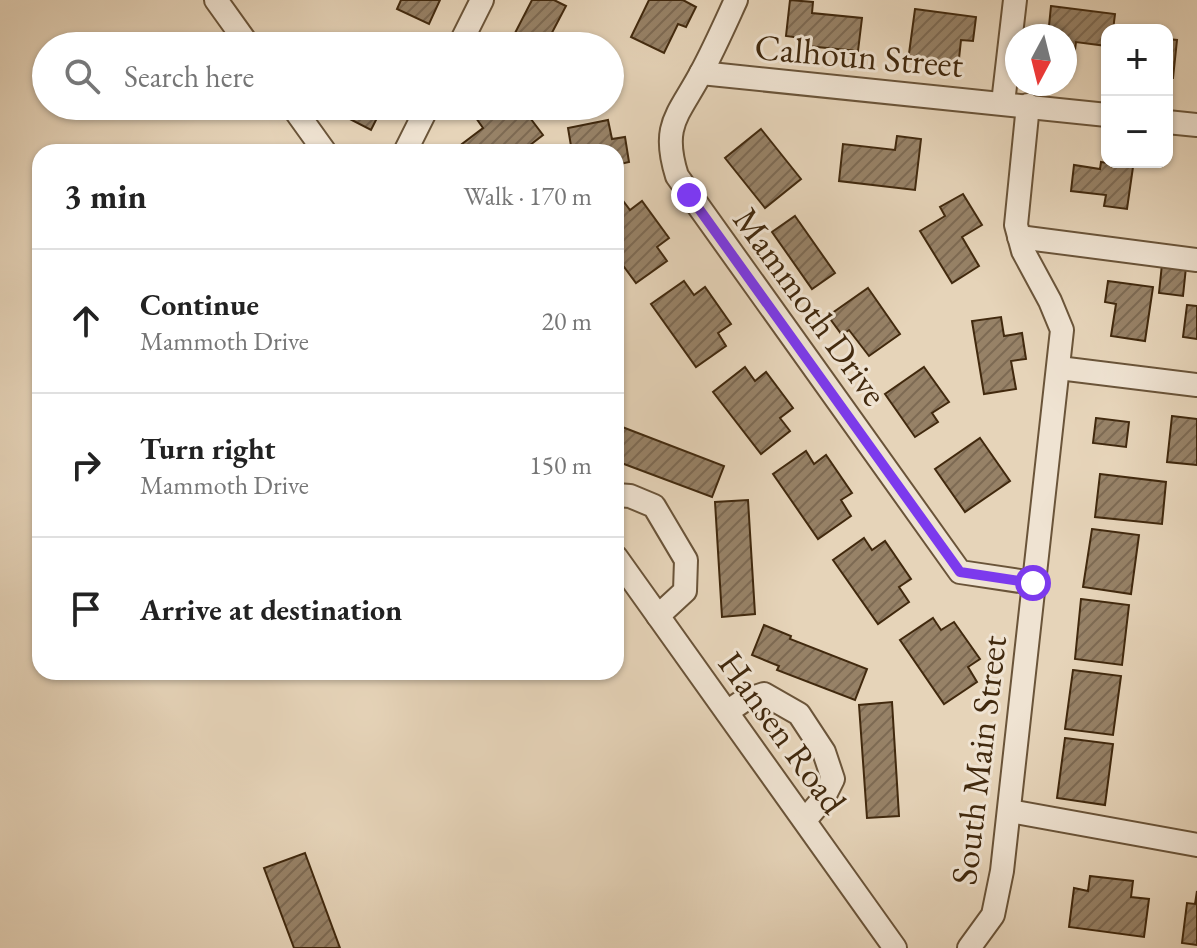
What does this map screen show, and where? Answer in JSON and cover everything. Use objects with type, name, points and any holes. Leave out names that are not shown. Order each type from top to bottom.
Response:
[{"type":"street","points":[[216,0],[239,32]]},
{"type":"street","points":[[466,32],[482,0]]},
{"type":"street","name":"Mammoth Drive","points":[[736,0],[701,73],[674,117],[669,151],[677,176],[960,572],[1033,583]]},
{"type":"street","points":[[1003,103],[1015,0]]},
{"type":"street","name":"Calhoun Street","points":[[701,73],[1101,114]]},
{"type":"street","name":"South Main Street","points":[[969,948],[993,915],[1002,871],[1062,330],[1023,251],[1016,225],[1028,105]]},
{"type":"street","points":[[302,120],[319,144]]},
{"type":"street","points":[[409,144],[421,120]]},
{"type":"street","points":[[1173,123],[1197,125]]},
{"type":"street","points":[[1019,237],[1197,260]]},
{"type":"street","points":[[1059,368],[1197,385]]},
{"type":"street","points":[[624,496],[654,506],[686,560],[685,591],[658,616]]},
{"type":"street","name":"Hansen Road","points":[[624,568],[895,948]]},
{"type":"street","points":[[727,712],[743,701],[764,694],[799,714],[824,752],[833,779],[823,799],[805,820]]},
{"type":"street","points":[[1010,811],[1197,845]]},
{"type":"building","points":[[401,0],[440,0],[429,24],[397,9]]},
{"type":"building","points":[[532,0],[554,0],[566,6],[552,32],[516,32]]},
{"type":"building","points":[[649,0],[683,0],[696,7],[686,27],[678,24],[664,53],[631,37]]},
{"type":"building","points":[[790,0],[813,2],[812,13],[862,18],[858,51],[807,46],[808,39],[786,36]]},
{"type":"building","points":[[1051,6],[1115,14],[1114,24],[1101,24],[1101,45],[1077,42],[1077,24],[1049,24]]},
{"type":"building","points":[[915,9],[976,17],[973,41],[961,40],[958,68],[908,61]]},
{"type":"building","points":[[1173,40],[1177,40],[1173,78]]},
{"type":"building","points":[[352,120],[376,120],[371,130]]},
{"type":"building","points":[[477,120],[532,120],[543,135],[531,144],[462,144],[483,128]]},
{"type":"building","points":[[608,120],[612,139],[625,137],[629,162],[624,163],[624,144],[571,144],[568,128]]},
{"type":"building","points":[[761,129],[801,179],[765,208],[725,158]]},
{"type":"building","points":[[897,136],[921,139],[915,190],[839,181],[843,144],[895,150]]},
{"type":"building","points":[[1101,162],[1101,168],[1133,168],[1127,209],[1104,206],[1106,195],[1071,191],[1074,165],[1100,169]]},
{"type":"building","points":[[963,194],[982,225],[962,237],[979,266],[952,283],[920,231],[945,216],[940,207]]},
{"type":"building","points":[[642,201],[669,238],[657,247],[667,261],[636,283],[624,267],[624,202],[630,210]]},
{"type":"building","points":[[795,216],[835,273],[812,289],[772,232]]},
{"type":"building","points":[[1162,264],[1186,267],[1183,296],[1159,293]]},
{"type":"building","points":[[684,281],[694,295],[705,287],[731,324],[718,333],[726,346],[696,367],[651,304]]},
{"type":"building","points":[[1108,281],[1153,287],[1145,341],[1111,336],[1116,304],[1105,302]]},
{"type":"building","points":[[868,288],[900,334],[869,356],[849,330],[842,335],[828,316]]},
{"type":"building","points":[[1187,305],[1197,306],[1197,339],[1183,337]]},
{"type":"building","points":[[1001,317],[1004,336],[1022,333],[1026,359],[1011,361],[1016,389],[984,394],[972,321]]},
{"type":"building","points":[[745,367],[755,381],[766,372],[793,408],[780,418],[790,431],[761,454],[713,392]]},
{"type":"building","points":[[924,367],[949,402],[932,413],[938,422],[915,437],[885,394]]},
{"type":"building","points":[[1172,416],[1197,419],[1197,465],[1167,462]]},
{"type":"building","points":[[1096,418],[1129,422],[1126,447],[1093,443]]},
{"type":"building","points":[[624,428],[724,466],[712,497],[624,464]]},
{"type":"building","points":[[980,438],[1010,481],[965,512],[935,469]]},
{"type":"building","points":[[806,451],[814,464],[826,455],[852,493],[841,500],[851,516],[818,539],[773,474]]},
{"type":"building","points":[[1100,474],[1166,482],[1162,524],[1095,517]]},
{"type":"building","points":[[748,500],[755,614],[722,617],[715,502]]},
{"type":"building","points":[[1092,529],[1139,535],[1131,594],[1083,587]]},
{"type":"building","points":[[864,538],[872,550],[885,541],[911,579],[899,587],[909,602],[878,624],[833,560]]},
{"type":"building","points":[[1081,599],[1129,605],[1122,665],[1075,659]]},
{"type":"building","points":[[933,618],[941,630],[954,622],[980,659],[968,667],[977,682],[944,704],[900,640]]},
{"type":"building","points":[[764,625],[791,636],[790,639],[867,669],[855,700],[777,670],[779,666],[752,655]]},
{"type":"building","points":[[1073,670],[1121,676],[1113,735],[1065,729]]},
{"type":"building","points":[[892,702],[899,816],[867,818],[859,705]]},
{"type":"building","points":[[1065,738],[1113,744],[1105,805],[1057,798]]},
{"type":"building","points":[[305,853],[340,948],[294,948],[264,868]]},
{"type":"building","points":[[1090,876],[1133,881],[1131,897],[1149,899],[1144,937],[1069,927],[1074,888],[1088,891]]},
{"type":"building","points":[[1197,891],[1197,945],[1182,943],[1187,903],[1195,904]]},
{"type":"route","points":[[689,195],[960,572],[1033,583]]}]
